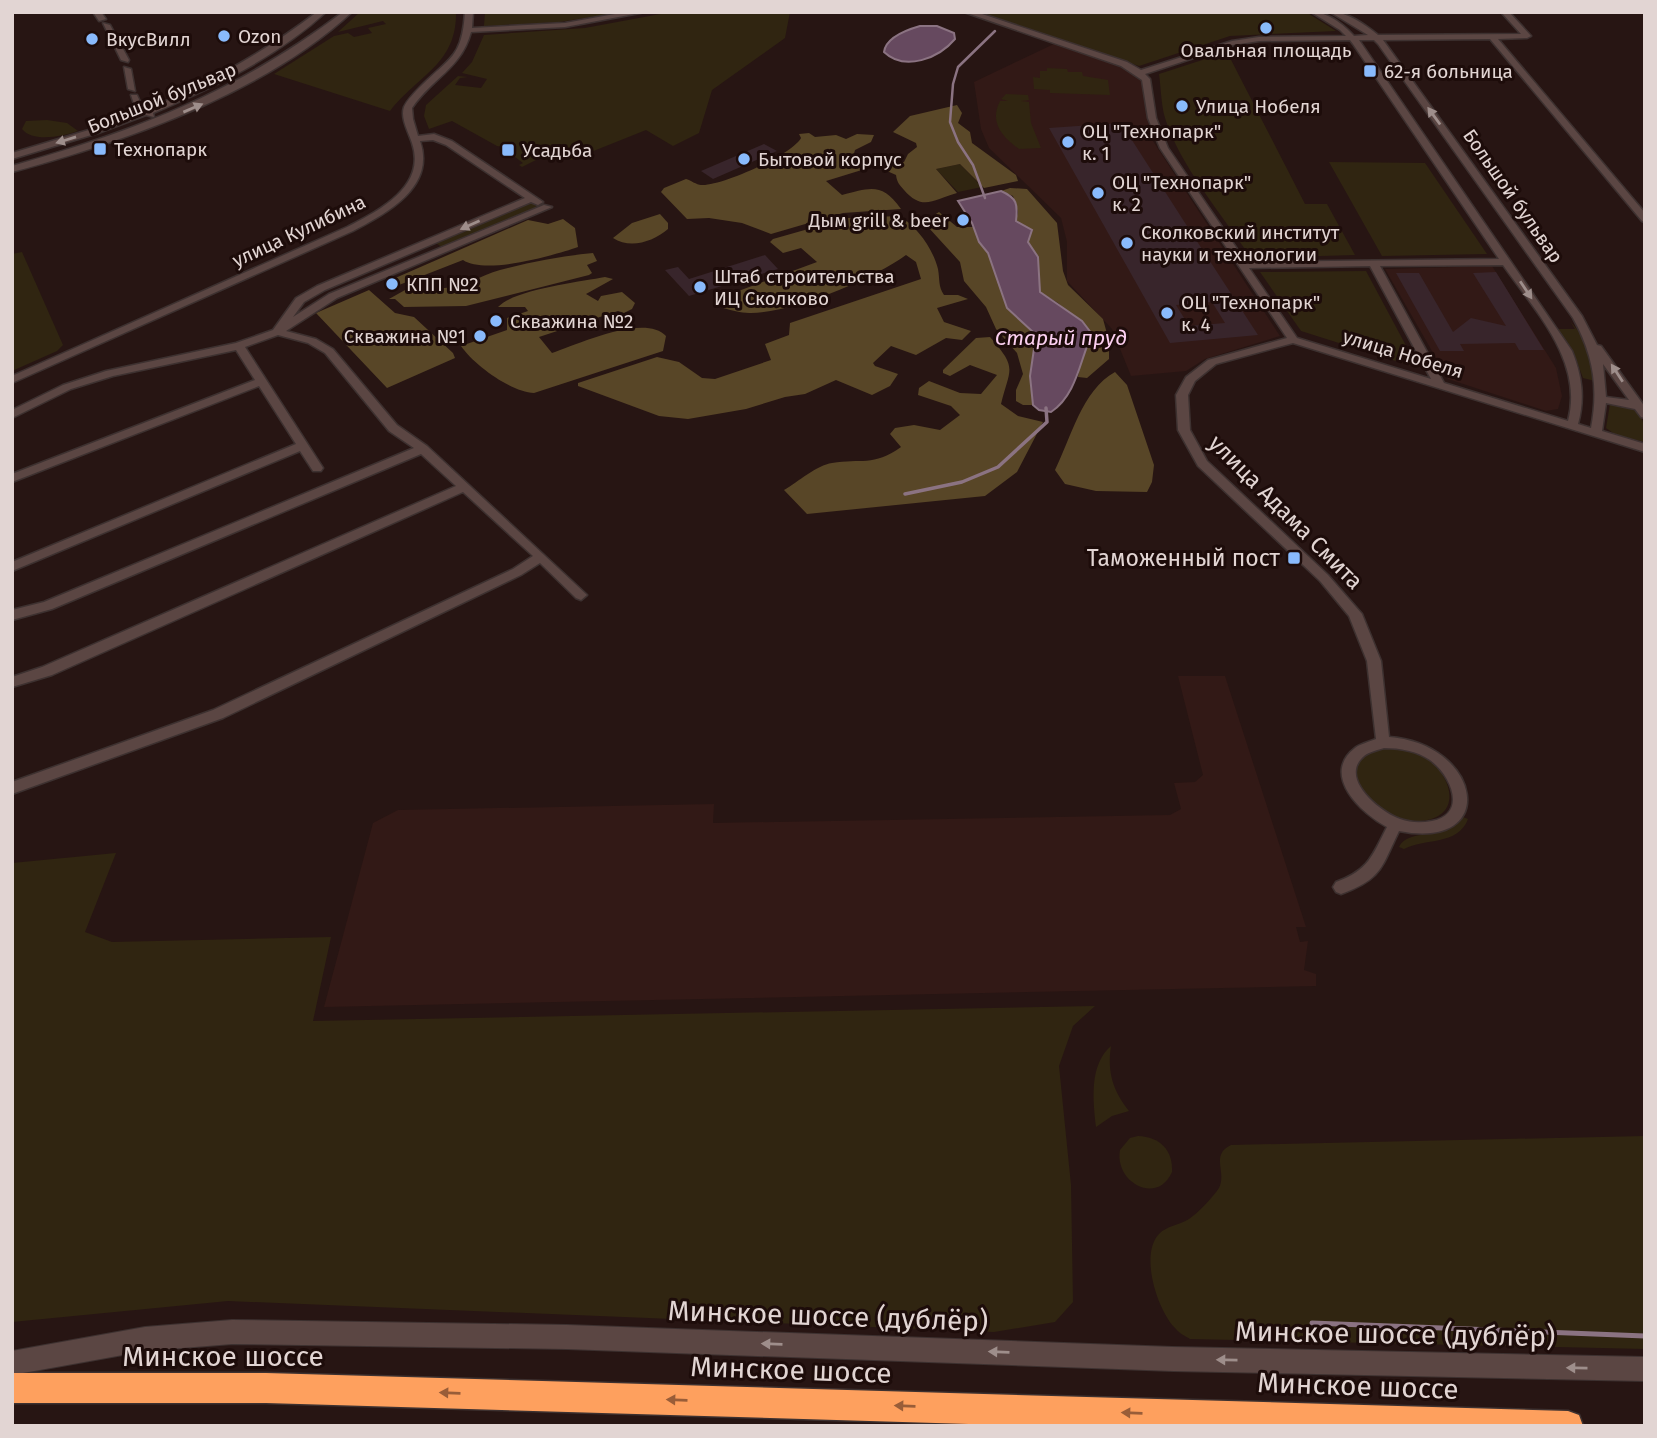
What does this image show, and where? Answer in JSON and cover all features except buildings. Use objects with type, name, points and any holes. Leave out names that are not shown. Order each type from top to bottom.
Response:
[{"type":"highway","name":"Минское шоссе","points":[[12,1388],[266,1388],[1568,1426]]},
{"type":"main road","name":"Минское шоссе (дублёр)","points":[[12,1363],[145,1339],[232,1332],[567,1337],[1173,1359],[1645,1369]]},
{"type":"street","name":"Большой бульвар","points":[[12,156],[147,113],[234,73],[268,54],[322,12]]},
{"type":"street","name":"Большой бульвар","points":[[12,169],[96,145],[162,121],[237,87],[278,64],[348,12]]},
{"type":"street","name":"улица Кулибина","points":[[12,380],[370,219],[395,202],[412,184],[419,167],[415,138],[408,122],[410,104],[456,60],[464,45],[469,12]]},
{"type":"street","points":[[468,30],[565,25],[641,12]]},
{"type":"street","points":[[968,12],[1124,64],[1141,74],[1148,86],[1152,118],[1164,148],[1293,340]]},
{"type":"street","name":"Большой бульвар","points":[[1315,12],[1336,23],[1353,38],[1567,351],[1579,395],[1572,426]]},
{"type":"street","name":"Большой бульвар","points":[[1334,12],[1376,37],[1578,318],[1592,343],[1601,372],[1603,400],[1596,433]]},
{"type":"street","points":[[1141,74],[1244,40],[1527,36],[1506,12]]},
{"type":"street","points":[[100,16],[126,64],[137,105],[162,121]]},
{"type":"street","points":[[1492,36],[1645,219]]},
{"type":"street","points":[[12,415],[67,387],[110,373],[239,346],[277,332],[333,296],[547,207],[449,143],[434,136],[415,138]]},
{"type":"street","points":[[1441,163],[1468,163]]},
{"type":"street","points":[[277,332],[300,300],[321,288],[532,198]]},
{"type":"street","points":[[400,255],[412,264]]},
{"type":"street","points":[[1242,265],[1507,262]]},
{"type":"street","points":[[1374,264],[1439,384]]},
{"type":"street","points":[[366,270],[377,278]]},
{"type":"street","points":[[277,332],[312,341],[329,351],[393,428],[465,487],[581,595]]},
{"type":"street","name":"улица Нобеля","points":[[1293,340],[1645,448]]},
{"type":"street","name":"улица Адама Смита","points":[[1293,340],[1212,362],[1190,379],[1181,403],[1184,430],[1202,463],[1324,578],[1355,614],[1374,661],[1384,742]]},
{"type":"street","points":[[1592,343],[1610,363],[1641,410]]},
{"type":"street","points":[[239,346],[317,468]]},
{"type":"street","points":[[12,478],[261,382]]},
{"type":"street","points":[[1603,400],[1615,400],[1641,410]]},
{"type":"street","points":[[12,566],[302,446]]},
{"type":"street","points":[[12,615],[47,606],[423,450]]},
{"type":"street","points":[[12,682],[47,671],[465,487]]},
{"type":"street","points":[[12,788],[218,713],[517,572],[541,557]]},
{"type":"street","points":[[1384,742],[1407,744],[1435,756],[1456,779],[1461,792],[1461,804],[1455,816],[1445,824],[1430,829],[1395,825],[1366,807],[1350,783],[1348,771],[1359,751],[1384,742]]},
{"type":"street","points":[[1341,887],[1371,874],[1383,856],[1395,825]]},
{"type":"shaded area","points":[[360,12],[456,12],[455,30],[443,57],[390,111],[274,74],[334,36],[348,33],[354,37],[372,33],[368,28],[386,24],[383,21],[338,32]]},
{"type":"shaded area","points":[[485,12],[624,12],[559,22],[484,26]]},
{"type":"shaded area","points":[[671,12],[790,12],[785,38],[712,90],[699,133],[673,146],[646,130],[571,160],[556,150],[522,167],[519,165],[523,163],[511,154],[510,148],[497,146],[452,121],[429,129],[424,116],[426,105],[458,76],[468,77],[460,78],[455,85],[481,88],[487,79],[462,73],[472,62],[484,35],[585,28]]},
{"type":"shaded area","points":[[980,12],[1306,12],[1336,31],[1230,36],[1139,66]]},
{"type":"shaded area","points":[[1056,43],[1126,67],[1142,78],[1151,138],[1280,336],[1205,359],[1186,371],[1131,376],[1112,329],[1067,281],[1067,242],[1061,218],[989,148],[981,129],[974,82]]},
{"type":"shaded area","points":[[1227,52],[1305,204],[1327,204],[1355,255],[1251,258],[1191,172],[1165,118],[1159,74]]},
{"type":"shaded area","points":[[1047,68],[1067,69],[1068,72],[1082,72],[1083,76],[1108,80],[1110,95],[1050,93],[1050,90],[1034,89],[1033,77],[1040,78],[1040,71],[1047,71]]},
{"type":"shaded area","points":[[1006,94],[1028,95],[1029,100],[1021,101],[1029,102],[1031,123],[1041,148],[1019,149],[999,128],[997,109],[1000,101],[1008,101],[1001,99]]},
{"type":"shaded area","points":[[957,105],[962,113],[958,123],[970,132],[972,143],[1016,175],[1018,181],[984,188],[960,164],[936,169],[957,193],[929,202],[917,201],[904,190],[896,175],[887,171],[884,165],[904,162],[908,154],[917,147],[916,143],[893,132],[910,116]]},
{"type":"shaded area","points":[[26,121],[67,123],[78,131],[41,137],[33,136],[22,129]]},
{"type":"shaded area","points":[[809,133],[815,137],[836,135],[846,139],[857,134],[874,135],[871,142],[855,150],[853,157],[857,165],[865,169],[826,181],[842,195],[868,189],[881,191],[888,194],[901,209],[843,213],[771,234],[742,223],[709,218],[687,219],[661,192],[664,188],[686,179],[701,185],[723,181],[770,161],[795,145],[801,138],[799,134]]},
{"type":"shaded area","points":[[1329,162],[1425,163],[1487,254],[1382,256]]},
{"type":"shaded area","points":[[960,164],[982,187],[958,192],[936,169]]},
{"type":"shaded area","points":[[1010,188],[1027,189],[1057,223],[1063,271],[1068,285],[1103,319],[1109,341],[1109,359],[1087,378],[1078,377],[1081,356],[1092,334],[1058,303],[1040,292],[1038,257],[1028,242],[1029,235],[1016,220],[1018,212],[1013,196],[1001,191]]},
{"type":"shaded area","points":[[531,202],[538,207],[443,248],[436,243]]},
{"type":"shaded area","points":[[939,212],[957,227],[974,227],[1023,322],[1033,335],[1030,376],[1033,405],[1023,405],[1016,401],[1016,390],[1023,374],[1017,353],[996,329],[986,307],[964,281],[960,262],[928,227],[928,219]]},
{"type":"shaded area","points":[[660,214],[668,223],[668,229],[655,237],[634,243],[613,238],[632,223]]},
{"type":"shaded area","points":[[899,216],[918,232],[928,246],[936,261],[944,295],[958,295],[968,299],[937,308],[944,322],[971,331],[962,340],[946,338],[916,355],[891,346],[873,363],[898,374],[890,386],[872,395],[836,380],[805,394],[746,409],[688,419],[659,416],[578,386],[578,383],[657,357],[679,362],[702,378],[715,379],[771,360],[765,344],[789,335],[790,323],[921,279],[916,262],[906,255],[853,284],[808,301],[766,312],[746,313],[723,308],[717,299],[817,262],[801,248],[783,253],[770,242],[773,239],[847,218]]},
{"type":"shaded area","points":[[563,219],[575,228],[578,247],[502,265],[487,266],[463,260],[399,285],[393,279],[528,220],[548,224]]},
{"type":"shaded area","points":[[22,252],[63,345],[57,351],[12,371],[12,254]]},
{"type":"shaded area","points":[[593,253],[597,261],[587,265],[592,273],[589,275],[466,306],[404,307],[395,299],[389,299],[421,281],[442,288],[452,287],[511,267]]},
{"type":"shaded area","points":[[1492,266],[1556,368],[1562,396],[1558,409],[1546,411],[1448,379],[1385,269]]},
{"type":"shaded area","points":[[1366,271],[1418,368],[1301,331],[1260,272]]},
{"type":"shaded area","points":[[605,277],[613,279],[586,294],[598,301],[601,296],[622,292],[635,303],[632,309],[624,313],[618,311],[539,337],[552,353],[611,332],[643,328],[656,330],[666,336],[663,351],[534,393],[504,383],[475,361],[461,346],[507,330],[507,318],[528,311],[525,307],[498,307],[518,295]]},
{"type":"shaded area","points":[[369,290],[395,313],[414,317],[453,353],[455,358],[387,388],[316,313]]},
{"type":"shaded area","points":[[1570,321],[1584,338],[1595,381],[1583,378],[1573,351],[1558,329],[1575,329]]},
{"type":"shaded area","points":[[990,337],[1005,356],[1009,369],[1001,404],[1018,416],[1043,422],[1017,472],[985,496],[807,514],[784,490],[826,464],[875,460],[891,453],[901,447],[890,434],[895,428],[914,425],[940,430],[960,415],[951,406],[918,395],[919,388],[929,381],[960,393],[981,394],[997,375],[970,365],[950,376],[943,373],[943,370],[976,338]]},
{"type":"shaded area","points":[[1115,372],[1127,385],[1154,465],[1152,482],[1147,492],[1096,491],[1065,484],[1055,470],[1086,402],[1094,390]]},
{"type":"shaded area","points":[[1610,404],[1629,408],[1639,415],[1644,425],[1645,442],[1616,435],[1606,428]]},
{"type":"shaded area","points":[[1178,676],[1225,676],[1306,927],[1296,927],[1300,942],[1308,941],[1304,970],[1316,974],[1316,986],[324,1007],[373,823],[398,810],[714,804],[713,823],[1170,815],[1181,809],[1174,783],[1195,782],[1203,775]]},
{"type":"shaded area","points":[[1382,747],[1414,752],[1434,764],[1447,783],[1448,804],[1444,812],[1434,818],[1420,821],[1404,819],[1388,813],[1362,791],[1356,778],[1356,766],[1364,755]]},
{"type":"shaded area","points":[[1463,817],[1468,819],[1457,834],[1404,849],[1399,847],[1403,841],[1445,829]]},
{"type":"shaded area","points":[[116,853],[85,932],[112,942],[331,937],[313,1021],[1095,1006],[1073,1026],[1059,1066],[1071,1185],[1073,1302],[1055,1322],[994,1332],[228,1301],[12,1322],[12,863]]},
{"type":"shaded area","points":[[1111,1046],[1112,1081],[1129,1111],[1112,1116],[1096,1127],[1096,1073],[1104,1054]]},
{"type":"shaded area","points":[[1138,1136],[1159,1142],[1170,1157],[1172,1172],[1165,1182],[1157,1187],[1138,1186],[1123,1172],[1120,1150],[1130,1138]]},
{"type":"shaded area","points":[[1645,1136],[1645,1349],[1190,1339],[1169,1321],[1157,1297],[1151,1269],[1153,1243],[1162,1231],[1193,1216],[1216,1192],[1221,1182],[1221,1154],[1231,1145]]},
{"type":"water","points":[[920,26],[937,26],[954,33],[955,39],[931,57],[911,62],[892,58],[884,52],[893,38]]},
{"type":"water","name":"Старый пруд","points":[[1001,191],[1015,202],[1016,221],[1032,230],[1028,242],[1038,257],[1040,292],[1082,321],[1092,334],[1067,396],[1051,412],[1039,410],[1033,405],[1030,376],[1035,342],[1033,332],[1007,308],[988,253],[979,242],[972,223],[958,201]]},
{"type":"waterway","points":[[985,198],[973,165],[958,142],[950,122],[953,84],[958,67],[995,31]]},
{"type":"waterway","points":[[905,494],[962,482],[998,467],[1047,422],[1046,408]]},
{"type":"waterway","points":[[1312,1323],[1645,1336]]},
{"type":"place","name":"Овальная площадь","points":[[1266,28]]},
{"type":"place","name":"Ozon","points":[[224,36]]},
{"type":"place","name":"ВкусВилл","points":[[92,39]]},
{"type":"place","name":"62-я больница","points":[[1370,71]]},
{"type":"place","name":"Улица Нобеля","points":[[1182,106]]},
{"type":"place","name":"ОЦ \"Технопарк\" к. 1","points":[[1068,142]]},
{"type":"place","name":"Технопарк","points":[[100,149]]},
{"type":"place","name":"Усадьба","points":[[508,150]]},
{"type":"place","name":"Бытовой корпус","points":[[744,159]]},
{"type":"place","name":"ОЦ \"Технопарк\" к. 2","points":[[1098,193]]},
{"type":"place","name":"Дым grill & beer","points":[[963,220]]},
{"type":"place","name":"Сколковский институт науки и технологии","points":[[1127,243]]},
{"type":"place","name":"КПП №2","points":[[392,284]]},
{"type":"place","name":"Штаб строительства ИЦ Сколково","points":[[700,287]]},
{"type":"place","name":"ОЦ \"Технопарк\" к. 4","points":[[1167,313]]},
{"type":"place","name":"Скважина №2","points":[[496,321]]},
{"type":"place","name":"Скважина №1","points":[[480,336]]},
{"type":"place","name":"Таможенный пост","points":[[1294,558]]}]
